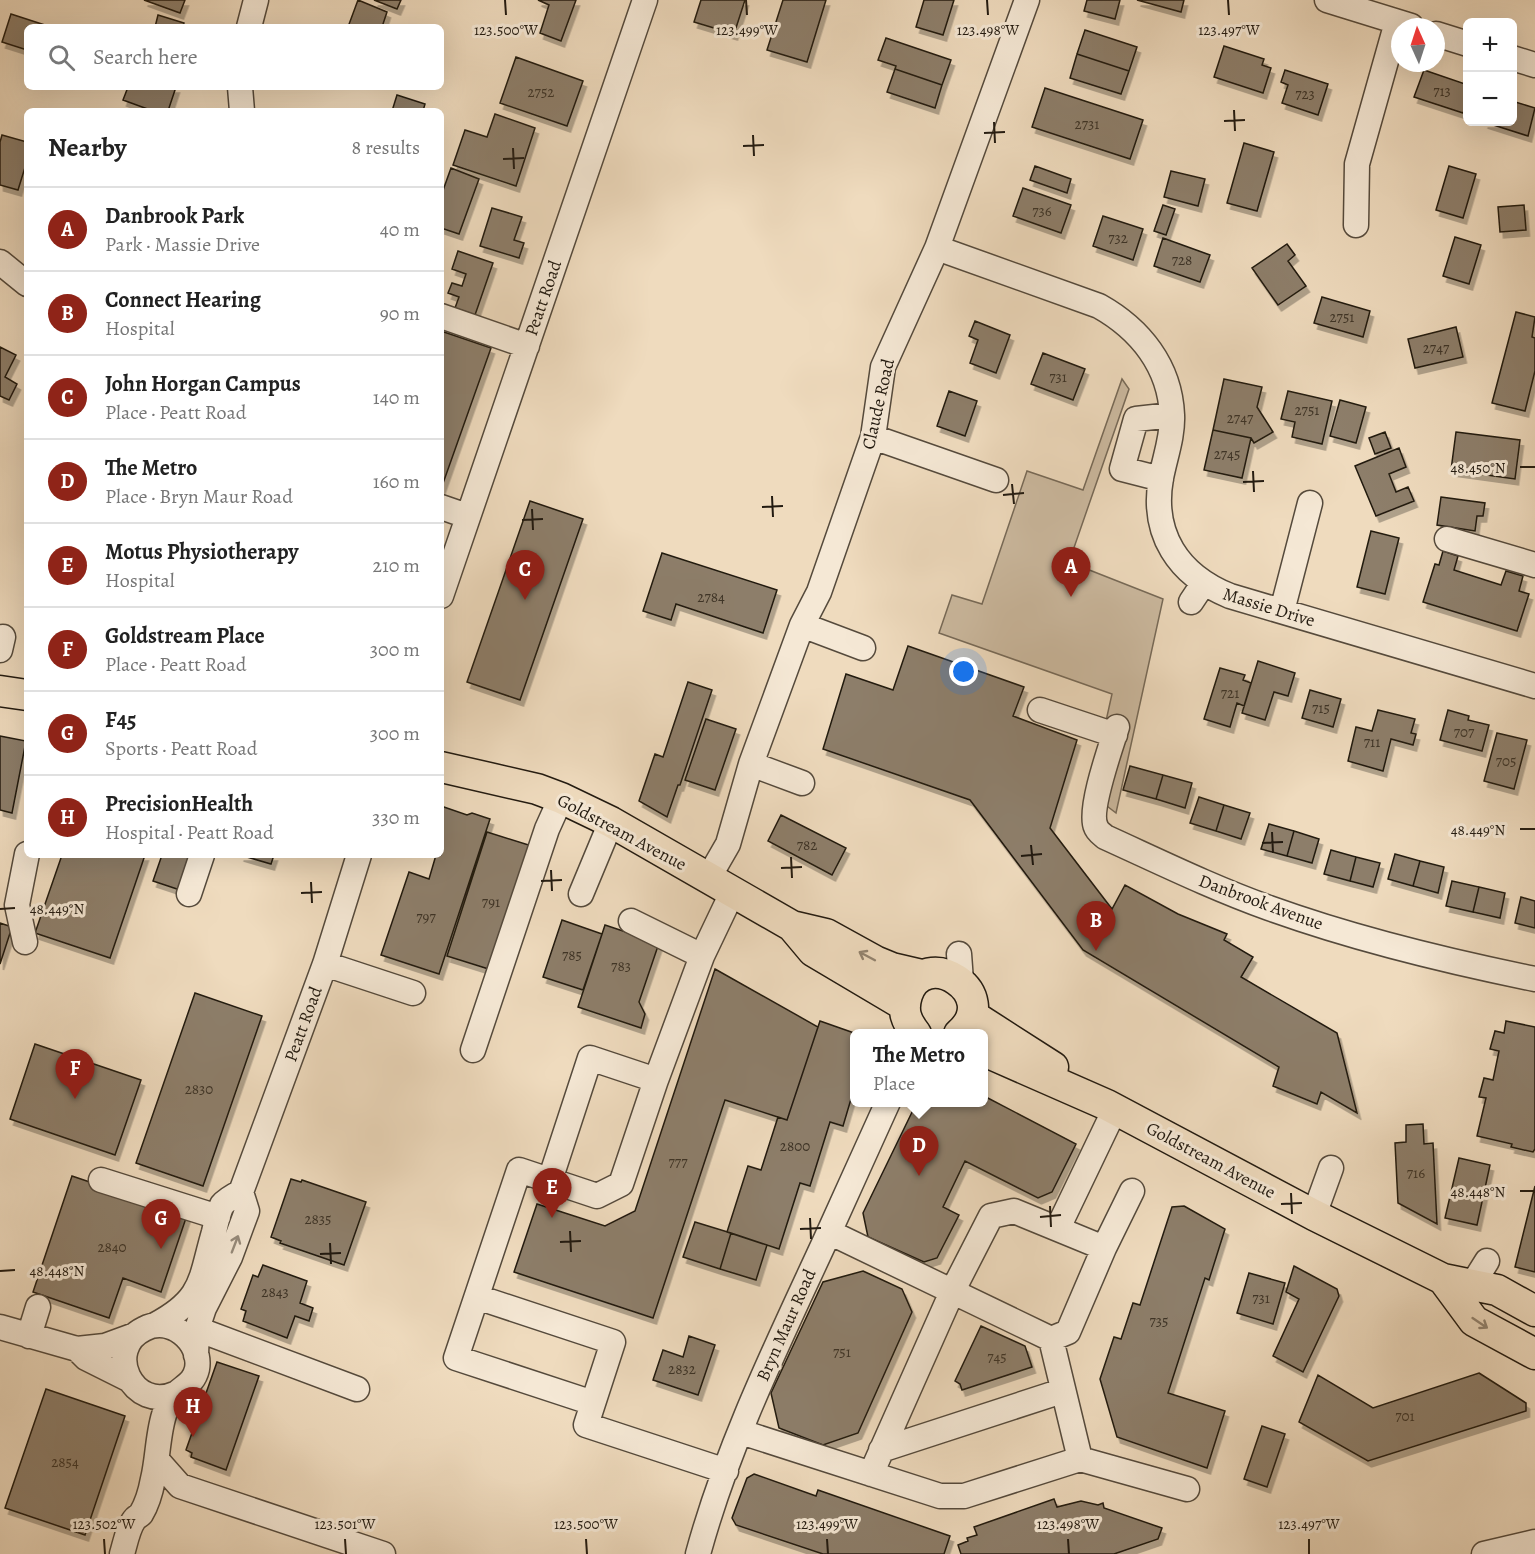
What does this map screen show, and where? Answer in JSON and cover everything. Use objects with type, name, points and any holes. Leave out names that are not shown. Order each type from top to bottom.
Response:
[{"type":"main road","points":[[0,691],[24,695]]},
{"type":"main road","name":"Goldstream Avenue","points":[[444,768],[537,789],[561,798],[611,822],[792,926],[826,934],[892,968],[941,976]]},
{"type":"main road","name":"Goldstream Avenue","points":[[792,926],[813,951],[904,1005]]},
{"type":"main road","points":[[912,1029],[906,1020],[904,1005],[910,988],[941,976],[969,991],[973,1003],[966,1024]]},
{"type":"main road","name":"Goldstream Avenue","points":[[988,1034],[1046,1062],[1111,1107]]},
{"type":"main road","name":"Goldstream Avenue","points":[[988,1054],[1111,1107],[1314,1215],[1443,1280],[1474,1321],[1535,1354]]},
{"type":"main road","name":"Goldstream Avenue","points":[[1443,1280],[1479,1273],[1497,1290],[1535,1311]]},
{"type":"street","points":[[250,24],[256,0]]},
{"type":"street","name":"Peatt Road","points":[[444,587],[645,0]]},
{"type":"street","name":"Claude Road","points":[[477,1297],[519,1170],[597,1196],[621,1184],[656,1080],[702,956],[721,884],[728,844],[751,764],[802,625],[819,592],[873,436],[883,367],[937,248],[1028,0]]},
{"type":"street","points":[[1327,0],[1391,21]]},
{"type":"street","points":[[1445,37],[1463,43]]},
{"type":"street","points":[[1517,60],[1535,65]]},
{"type":"street","points":[[1356,225],[1357,164],[1391,66]]},
{"type":"street","points":[[240,90],[242,108]]},
{"type":"street","name":"Massie Drive","points":[[937,248],[1100,306],[1131,328],[1154,355],[1169,394],[1172,415],[1166,492],[1160,518],[1164,536],[1186,570],[1208,588],[1535,686]]},
{"type":"street","points":[[0,262],[24,282]]},
{"type":"street","points":[[444,317],[527,346]]},
{"type":"street","points":[[1166,492],[1122,470],[1136,419],[1172,415]]},
{"type":"street","points":[[873,436],[996,480]]},
{"type":"street","points":[[1282,611],[1310,503]]},
{"type":"street","points":[[444,508],[468,516]]},
{"type":"street","points":[[1447,539],[1535,565]]},
{"type":"street","points":[[802,625],[863,648]]},
{"type":"street","name":"Danbrook Avenue","points":[[1040,710],[1116,731],[1103,772],[1094,813],[1096,827],[1106,837],[1206,884],[1281,912],[1396,947],[1535,980]]},
{"type":"street","points":[[751,764],[802,783]]},
{"type":"street","points":[[473,1050],[548,829],[561,798]]},
{"type":"street","points":[[580,894],[611,822]]},
{"type":"street","points":[[25,942],[17,904],[26,858]]},
{"type":"street","points":[[189,894],[201,858]]},
{"type":"street","name":"Peatt Road","points":[[134,1520],[133,1502],[141,1475],[148,1434],[146,1414],[125,1367],[124,1357],[145,1330],[178,1312],[200,1283],[223,1204],[241,1191],[325,964],[358,858]]},
{"type":"street","points":[[631,921],[702,956]]},
{"type":"street","points":[[325,964],[413,993]]},
{"type":"street","points":[[549,1180],[590,1058],[656,1080]]},
{"type":"street","name":"Bryn Maur Road","points":[[698,1554],[726,1471],[781,1333],[886,1107]]},
{"type":"street","points":[[1058,1228],[1111,1107]]},
{"type":"street","points":[[1314,1215],[1331,1168]]},
{"type":"street","points":[[101,1180],[218,1217]]},
{"type":"street","name":"Peatt Road","points":[[122,1554],[134,1520],[140,1514],[147,1499],[165,1413],[177,1393],[193,1381],[197,1367],[197,1329],[204,1308],[230,1257],[247,1211],[241,1191]]},
{"type":"street","points":[[1051,1340],[1068,1332],[1104,1248],[1132,1191]]},
{"type":"street","points":[[870,1474],[952,1292],[991,1216],[1014,1211],[1104,1248]]},
{"type":"street","points":[[829,1232],[1051,1340]]},
{"type":"street","points":[[593,1403],[456,1358],[477,1297],[613,1342],[586,1425],[726,1471]]},
{"type":"street","points":[[29,1336],[38,1307]]},
{"type":"street","points":[[0,1328],[77,1349],[105,1346],[145,1330],[176,1329],[193,1344],[196,1355]]},
{"type":"street","points":[[197,1329],[357,1389]]},
{"type":"street","points":[[1051,1340],[1080,1459]]},
{"type":"street","points":[[77,1349],[86,1358],[150,1396],[161,1397],[177,1393]]},
{"type":"street","points":[[881,1450],[1062,1391]]},
{"type":"street","points":[[741,1432],[940,1496],[964,1496],[1080,1459],[1187,1489]]},
{"type":"street","points":[[157,1460],[180,1486],[383,1554]]},
{"type":"street","points":[[147,1499],[180,1486]]},
{"type":"street","points":[[1484,1554],[1535,1542]]},
{"type":"shaded area","points":[[1122,379],[1129,389],[1069,562],[1163,599],[1116,813],[1090,793],[1112,694],[939,633],[952,595],[982,604],[1027,471],[1083,490]]},
{"type":"building","points":[[144,0],[185,0],[180,13]]},
{"type":"building","points":[[358,0],[387,12],[383,24],[349,24]]},
{"type":"building","points":[[374,0],[401,0],[397,9]]},
{"type":"building","points":[[538,0],[576,0],[561,41],[540,33],[549,5]]},
{"type":"building","points":[[701,0],[745,0],[734,34],[694,22]]},
{"type":"building","points":[[783,0],[826,0],[807,62],[767,50]]},
{"type":"building","points":[[924,0],[954,0],[943,35],[916,27]]},
{"type":"building","points":[[1087,0],[1120,0],[1115,19],[1084,11]]},
{"type":"building","points":[[1137,0],[1184,0],[1181,12]]},
{"type":"building","points":[[11,14],[42,24],[24,24],[24,49],[2,42]]},
{"type":"building","points":[[158,15],[184,23],[184,24],[156,24]]},
{"type":"building","points":[[1085,30],[1137,47],[1129,71],[1077,54]]},
{"type":"building","points":[[886,38],[951,60],[942,85],[895,69],[896,66],[878,60]]},
{"type":"building","points":[[1224,46],[1264,59],[1262,65],[1271,68],[1263,93],[1214,77]]},
{"type":"building","points":[[1077,54],[1129,71],[1121,94],[1070,78]]},
{"type":"building","points":[[516,57],[583,81],[567,126],[500,103]]},
{"type":"building","points":[[895,69],[942,85],[935,108],[887,92]]},
{"type":"building","points":[[1285,70],[1328,84],[1318,115],[1282,103],[1288,85],[1281,82]]},
{"type":"building","points":[[1423,72],[1430,72],[1463,83],[1463,113],[1414,97]]},
{"type":"building","points":[[1045,88],[1143,120],[1130,159],[1032,127]]},
{"type":"building","points":[[127,90],[175,90],[169,108],[145,108],[123,100]]},
{"type":"building","points":[[397,95],[425,104],[424,108],[393,108]]},
{"type":"building","points":[[1517,103],[1535,108],[1528,136],[1497,126],[1517,126]]},
{"type":"building","points":[[495,114],[535,128],[516,186],[453,165],[465,130],[487,137]]},
{"type":"building","points":[[2,135],[24,141],[24,171],[18,190],[0,185]]},
{"type":"building","points":[[1244,143],[1274,152],[1257,211],[1227,203]]},
{"type":"building","points":[[1035,166],[1071,179],[1067,193],[1030,180]]},
{"type":"building","points":[[1449,166],[1476,174],[1463,218],[1436,210]]},
{"type":"building","points":[[451,168],[479,179],[459,234],[444,229],[444,188]]},
{"type":"building","points":[[1171,171],[1205,179],[1198,206],[1164,197]]},
{"type":"building","points":[[1023,188],[1071,205],[1061,233],[1013,216]]},
{"type":"building","points":[[1163,205],[1175,209],[1166,235],[1154,231]]},
{"type":"building","points":[[1524,205],[1526,230],[1500,232],[1498,207]]},
{"type":"building","points":[[492,208],[522,217],[514,240],[524,243],[519,258],[480,246]]},
{"type":"building","points":[[1103,216],[1143,229],[1133,260],[1093,246]]},
{"type":"building","points":[[1455,237],[1481,245],[1469,284],[1443,276]]},
{"type":"building","points":[[1163,238],[1210,255],[1200,282],[1154,266]]},
{"type":"building","points":[[1287,244],[1295,255],[1288,261],[1306,286],[1278,305],[1252,268]]},
{"type":"building","points":[[458,251],[493,263],[475,315],[455,308],[459,297],[448,293],[452,283],[462,286],[466,274],[452,269]]},
{"type":"building","points":[[1322,297],[1370,311],[1363,337],[1314,323]]},
{"type":"building","points":[[1516,312],[1535,317],[1532,337],[1535,338],[1535,371],[1525,411],[1492,403]]},
{"type":"building","points":[[975,321],[1010,335],[996,373],[970,363],[978,340],[969,336]]},
{"type":"building","points":[[1456,327],[1463,357],[1415,368],[1408,339]]},
{"type":"building","points":[[444,332],[491,348],[444,481]]},
{"type":"building","points":[[0,347],[16,355],[5,377],[17,384],[9,400],[0,396]]},
{"type":"building","points":[[1043,353],[1085,369],[1073,400],[1031,384]]},
{"type":"building","points":[[1224,379],[1262,387],[1257,407],[1273,432],[1254,443],[1251,438],[1213,430]]},
{"type":"building","points":[[949,391],[977,401],[965,436],[937,426]]},
{"type":"building","points":[[1288,391],[1332,401],[1322,444],[1292,437],[1295,422],[1281,419]]},
{"type":"building","points":[[1340,400],[1366,407],[1356,443],[1330,436]]},
{"type":"building","points":[[1213,430],[1251,438],[1242,478],[1204,470]]},
{"type":"building","points":[[1385,432],[1391,448],[1375,454],[1369,438]]},
{"type":"building","points":[[1456,432],[1520,440],[1515,479],[1451,470]]},
{"type":"building","points":[[1399,448],[1406,467],[1389,474],[1396,492],[1408,487],[1414,501],[1376,516],[1355,466]]},
{"type":"building","points":[[1441,497],[1485,503],[1483,516],[1477,516],[1475,531],[1437,525]]},
{"type":"building","points":[[530,501],[583,519],[520,700],[467,682]]},
{"type":"building","points":[[1371,531],[1399,538],[1385,594],[1357,587]]},
{"type":"building","points":[[1443,551],[1458,556],[1454,570],[1501,585],[1506,571],[1523,576],[1519,591],[1529,594],[1517,631],[1423,602],[1435,564],[1439,565]]},
{"type":"building","points":[[662,553],[777,590],[763,633],[676,604],[671,620],[643,611]]},
{"type":"building","points":[[908,646],[1024,687],[1013,716],[1077,740],[1050,828],[1112,909],[1125,885],[1178,914],[1227,934],[1224,940],[1253,957],[1241,977],[1337,1033],[1357,1113],[1321,1092],[1317,1104],[1273,1086],[1279,1067],[1083,950],[970,800],[823,749],[846,674],[893,690]]},
{"type":"building","points":[[1258,661],[1295,673],[1288,696],[1274,692],[1265,720],[1242,713]]},
{"type":"building","points":[[1220,668],[1245,675],[1243,680],[1251,683],[1244,706],[1237,703],[1230,727],[1204,719]]},
{"type":"building","points":[[688,682],[712,690],[667,817],[639,801],[655,754],[663,757]]},
{"type":"building","points":[[1310,690],[1341,699],[1333,727],[1302,718]]},
{"type":"building","points":[[1378,710],[1415,719],[1411,733],[1416,734],[1413,745],[1391,739],[1383,771],[1348,761],[1356,727],[1372,731]]},
{"type":"building","points":[[1448,710],[1469,716],[1468,720],[1489,725],[1482,751],[1440,740]]},
{"type":"building","points":[[706,719],[736,729],[715,790],[685,780]]},
{"type":"building","points":[[1497,733],[1527,740],[1514,789],[1484,781]]},
{"type":"building","points":[[0,736],[24,741],[24,751],[12,813],[0,810]]},
{"type":"building","points":[[1130,766],[1163,775],[1156,799],[1123,790]]},
{"type":"building","points":[[1163,775],[1192,783],[1185,808],[1156,799]]},
{"type":"building","points":[[1199,797],[1224,805],[1216,831],[1190,823]]},
{"type":"building","points":[[1224,805],[1250,813],[1241,839],[1216,831]]},
{"type":"building","points":[[444,807],[467,815],[472,813],[490,819],[439,974],[381,955],[409,872],[429,879],[435,858],[444,858]]},
{"type":"building","points":[[781,815],[846,848],[832,875],[768,841]]},
{"type":"building","points":[[1269,824],[1294,831],[1287,856],[1261,849]]},
{"type":"building","points":[[1294,831],[1319,839],[1312,863],[1287,856]]},
{"type":"building","points":[[487,832],[535,847],[495,971],[447,956]]},
{"type":"building","points":[[1331,850],[1356,857],[1350,881],[1324,874]]},
{"type":"building","points":[[1395,854],[1420,861],[1413,886],[1388,879]]},
{"type":"building","points":[[1356,857],[1380,863],[1373,887],[1350,881]]},
{"type":"building","points":[[61,858],[144,858],[110,958],[35,933]]},
{"type":"building","points":[[161,858],[195,858],[183,891],[153,881]]},
{"type":"building","points":[[250,858],[273,858],[271,864]]},
{"type":"building","points":[[1420,861],[1444,867],[1438,893],[1413,886]]},
{"type":"building","points":[[1452,881],[1479,887],[1473,912],[1446,906]]},
{"type":"building","points":[[1479,887],[1505,893],[1500,918],[1473,912]]},
{"type":"building","points":[[1521,897],[1535,901],[1535,928],[1515,923]]},
{"type":"building","points":[[562,920],[602,934],[583,990],[543,977]]},
{"type":"building","points":[[0,923],[12,927],[0,964]]},
{"type":"building","points":[[605,925],[659,943],[639,1002],[645,1014],[641,1028],[578,1007]]},
{"type":"building","points":[[715,969],[818,1027],[787,1120],[725,1100],[653,1318],[514,1272],[537,1204],[605,1226],[635,1211]]},
{"type":"building","points":[[195,993],[262,1016],[203,1186],[136,1163]]},
{"type":"building","points":[[820,1021],[850,1032],[850,1102],[843,1126],[830,1122],[810,1186],[800,1183],[779,1249],[727,1232],[748,1166],[761,1170],[778,1117],[787,1120]]},
{"type":"building","points":[[1506,1021],[1535,1027],[1535,1149],[1533,1152],[1511,1147],[1512,1144],[1477,1136],[1486,1098],[1479,1097],[1484,1078],[1493,1080],[1499,1051],[1490,1049],[1495,1031],[1504,1033]]},
{"type":"building","points":[[35,1044],[141,1080],[115,1155],[10,1119]]},
{"type":"building","points":[[988,1098],[1076,1144],[1052,1192],[1038,1198],[965,1161],[943,1207],[959,1215],[937,1258],[924,1262],[868,1237],[863,1213],[915,1107],[988,1107]]},
{"type":"building","points":[[1423,1124],[1424,1144],[1433,1143],[1437,1224],[1398,1203],[1395,1143],[1406,1142],[1406,1125]]},
{"type":"building","points":[[1459,1158],[1490,1165],[1477,1225],[1445,1218]]},
{"type":"building","points":[[72,1176],[187,1215],[161,1292],[123,1278],[109,1318],[33,1292]]},
{"type":"building","points":[[291,1179],[301,1182],[302,1180],[366,1202],[344,1265],[280,1243],[281,1241],[271,1237]]},
{"type":"building","points":[[1535,1186],[1535,1272],[1515,1267]]},
{"type":"building","points":[[1184,1206],[1225,1229],[1209,1280],[1205,1278],[1168,1393],[1225,1411],[1207,1468],[1117,1437],[1100,1379],[1114,1337],[1121,1339],[1133,1303],[1140,1305],[1172,1207]]},
{"type":"building","points":[[695,1222],[731,1233],[720,1269],[683,1257]]},
{"type":"building","points":[[731,1233],[767,1245],[756,1280],[720,1269]]},
{"type":"building","points":[[263,1265],[307,1281],[300,1303],[313,1308],[309,1321],[295,1316],[287,1338],[243,1321],[246,1311],[241,1309],[253,1275],[258,1277]]},
{"type":"building","points":[[1294,1266],[1337,1289],[1339,1296],[1303,1372],[1273,1356],[1299,1299],[1286,1292]]},
{"type":"building","points":[[863,1271],[902,1289],[912,1312],[858,1433],[823,1445],[779,1428],[771,1393],[823,1282]]},
{"type":"building","points":[[1249,1273],[1285,1283],[1273,1324],[1237,1313]]},
{"type":"building","points":[[981,1326],[1025,1346],[1032,1367],[962,1390],[960,1384],[955,1381]]},
{"type":"building","points":[[689,1336],[715,1345],[698,1395],[653,1380],[663,1350],[683,1357]]},
{"type":"building","points":[[217,1362],[259,1376],[226,1470],[191,1457],[192,1453],[186,1450]]},
{"type":"building","points":[[1479,1373],[1526,1403],[1526,1411],[1368,1461],[1299,1422],[1318,1375],[1373,1408]]},
{"type":"building","points":[[46,1389],[125,1416],[85,1535],[5,1508]]},
{"type":"building","points":[[1262,1426],[1285,1434],[1267,1487],[1244,1479]]},
{"type":"building","points":[[754,1474],[816,1496],[818,1490],[950,1536],[944,1554],[823,1554],[736,1525],[732,1518],[747,1478]]},
{"type":"building","points":[[1054,1499],[1057,1507],[1081,1501],[1098,1505],[1103,1503],[1104,1508],[1162,1528],[1158,1539],[1114,1554],[961,1554],[958,1545],[968,1541],[967,1538],[977,1535],[974,1527]]},
{"type":"place","name":"Danbrook Park","points":[[1071,597]]},
{"type":"place","name":"John Horgan Campus","points":[[525,600]]},
{"type":"place","name":"Connect Hearing","points":[[1096,951]]},
{"type":"place","name":"Goldstream Place","points":[[75,1099]]},
{"type":"place","name":"The Metro","points":[[919,1176]]},
{"type":"place","name":"Motus Physiotherapy","points":[[552,1218]]},
{"type":"place","name":"F45","points":[[161,1249]]},
{"type":"place","name":"PrecisionHealth","points":[[193,1437]]}]
